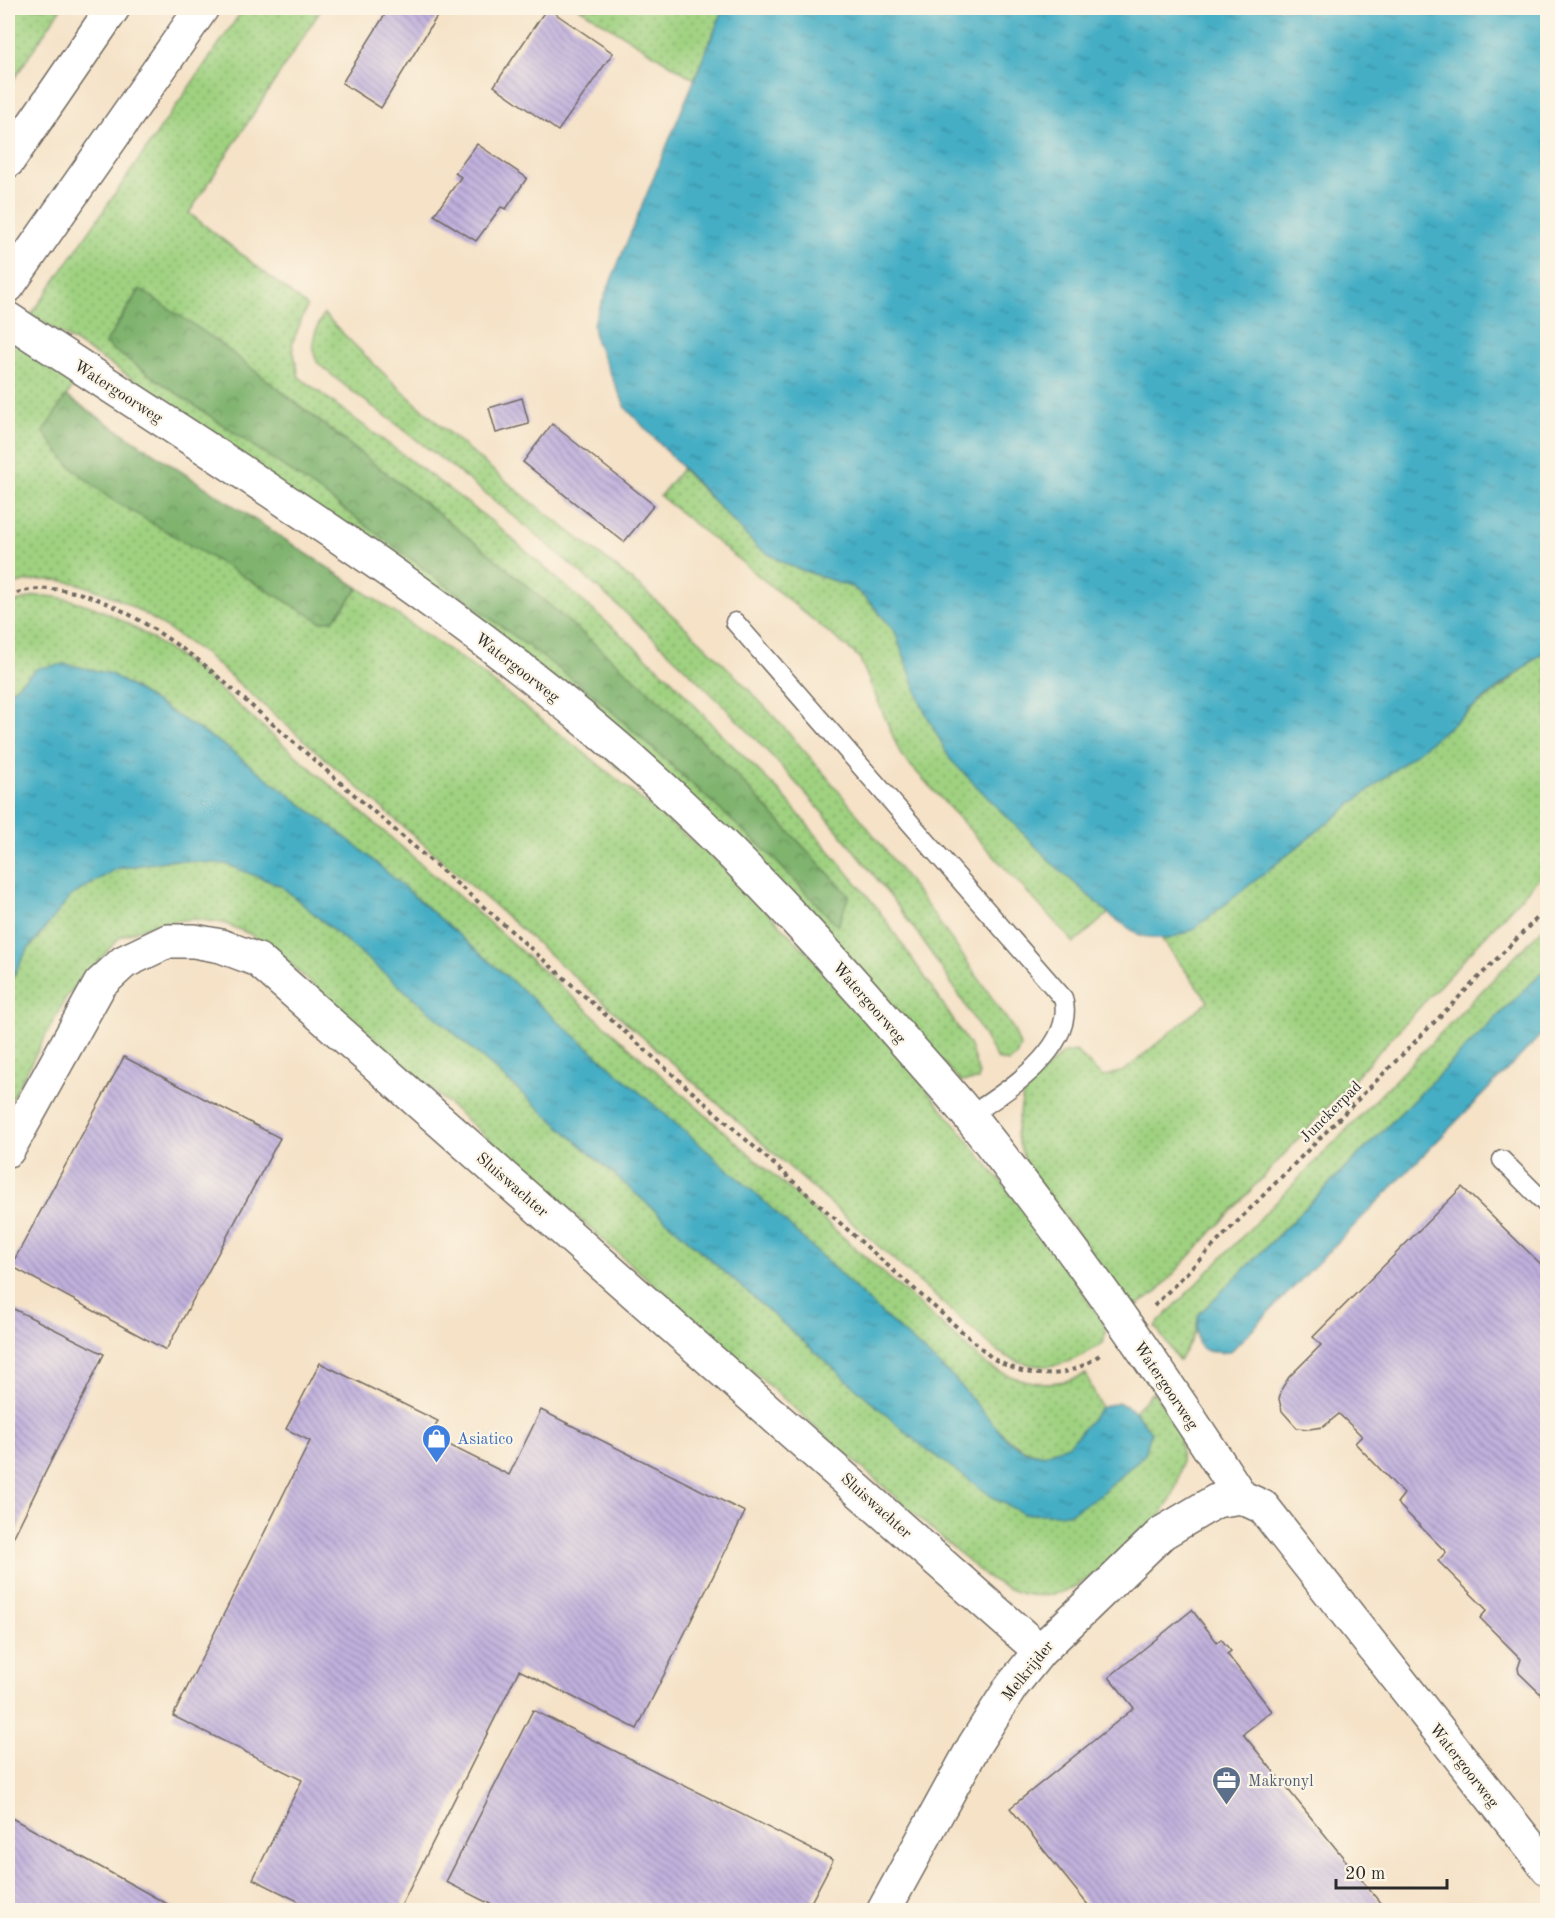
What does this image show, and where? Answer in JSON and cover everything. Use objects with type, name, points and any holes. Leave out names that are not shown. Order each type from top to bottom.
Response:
[{"type":"main road","points":[[8,161],[113,8]]},
{"type":"main road","points":[[8,286],[202,8]]},
{"type":"main road","name":"Watergoorweg","points":[[8,319],[118,389],[404,582],[494,647],[612,742],[728,850],[783,906],[969,1116],[1130,1331],[1241,1497],[1263,1507],[1548,1869]]},
{"type":"main road","name":"Sluiswachter","points":[[8,1150],[100,984],[124,962],[168,941],[194,941],[221,946],[258,960],[1040,1651]]},
{"type":"main road","name":"Melkrijder","points":[[884,1911],[975,1744],[1011,1687],[1040,1651],[1162,1533],[1216,1501],[1241,1497]]},
{"type":"lane","points":[[735,622],[1063,998],[1065,1025],[1050,1050],[1004,1093],[969,1116]]},
{"type":"lane","points":[[1502,1161],[1548,1206]]},
{"type":"path","name":"Junckerpad","points":[[8,596],[34,588],[52,588],[88,596],[151,629],[201,662],[501,922],[992,1358],[1026,1374],[1060,1374],[1090,1362],[1130,1331],[1548,907]]},
{"type":"green space","points":[[8,8],[61,8],[8,88]]},
{"type":"green space","points":[[244,8],[322,8],[189,213],[307,306],[292,344],[299,377],[494,523],[672,680],[718,731],[779,791],[875,905],[933,989],[970,1046],[979,1074],[978,1080],[961,1082],[845,956],[224,441],[115,367],[31,315]],"holes":[[[139,289],[213,338],[491,555],[647,689],[716,754],[849,895],[838,926],[771,856],[595,696],[325,495],[105,344]]]},
{"type":"green space","points":[[579,8],[724,8],[694,79]]},
{"type":"green space","points":[[140,289],[213,338],[491,555],[647,689],[716,754],[849,895],[838,926],[771,856],[595,696],[325,495],[105,344]]},
{"type":"green space","points":[[324,314],[398,387],[449,433],[529,500],[647,593],[751,692],[799,744],[890,855],[1014,1030],[1020,1046],[1016,1056],[1008,1062],[997,1059],[950,981],[898,906],[841,834],[780,764],[715,698],[580,572],[511,514],[317,362],[314,338]]},
{"type":"green space","points":[[16,341],[77,382],[66,396],[333,620],[359,588],[477,670],[592,759],[720,864],[855,1001],[1042,1232],[1106,1326],[1104,1342],[1077,1358],[1052,1366],[1026,1364],[997,1351],[497,908],[206,655],[138,610],[87,586],[61,581],[34,580],[8,587],[8,354]]},
{"type":"green space","points":[[66,396],[359,588],[333,620],[321,622],[109,498],[69,465],[43,432]]},
{"type":"green space","points":[[682,469],[758,548],[788,565],[854,588],[872,604],[895,632],[923,708],[951,759],[1052,863],[1109,913],[1074,943],[901,755],[859,657],[660,496]]},
{"type":"green space","points":[[35,596],[57,597],[78,602],[120,619],[196,669],[486,920],[987,1365],[1011,1376],[1035,1382],[1061,1382],[1086,1374],[1101,1408],[1070,1444],[1054,1454],[1038,1454],[1021,1448],[991,1422],[955,1379],[359,848],[225,746],[111,674],[10,689],[8,693],[8,605]]},
{"type":"green space","points":[[1547,649],[1547,869],[1156,1293],[1133,1308],[1026,1165],[1016,1134],[1024,1090],[1061,1054],[1076,1051],[1102,1077],[1124,1071],[1208,1001],[1161,938],[1169,939],[1507,683]]},
{"type":"green space","points":[[171,860],[226,864],[281,886],[428,1010],[917,1442],[1025,1514],[1145,1454],[1151,1432],[1134,1411],[1153,1392],[1173,1420],[1180,1439],[1181,1461],[1178,1480],[1171,1499],[1161,1515],[1148,1531],[1117,1557],[1083,1582],[1063,1592],[1039,1596],[1030,1595],[1006,1588],[984,1575],[285,960],[250,934],[223,923],[194,919],[157,923],[120,937],[67,996],[8,1106],[8,987],[26,952],[71,896],[116,869]]},
{"type":"green space","points":[[1547,924],[1547,967],[1199,1314],[1195,1333],[1179,1361],[1155,1326]]},
{"type":"water","points":[[724,8],[1547,8],[1547,649],[1194,929],[1169,939],[1141,936],[1115,919],[1052,863],[950,759],[923,708],[895,632],[872,604],[854,588],[788,565],[758,548],[626,408],[596,342],[593,324]]},
{"type":"water","points":[[66,664],[111,674],[225,746],[359,848],[752,1190],[880,1312],[955,1379],[1008,1441],[1025,1451],[1044,1455],[1070,1444],[1101,1408],[1118,1402],[1134,1411],[1151,1432],[1145,1454],[1095,1499],[1068,1514],[1024,1514],[994,1498],[917,1442],[428,1010],[281,886],[226,864],[171,860],[116,869],[71,896],[26,952],[8,987],[8,693],[38,668]]},
{"type":"water","points":[[1547,967],[1547,1029],[1230,1352],[1210,1352],[1200,1346],[1197,1340],[1199,1314]]},
{"type":"building","points":[[389,8],[429,8],[439,13],[381,108],[342,83]]},
{"type":"building","points":[[547,8],[613,53],[558,131],[494,86]]},
{"type":"building","points":[[477,144],[527,178],[506,209],[501,207],[476,241],[434,215],[461,177],[455,173]]},
{"type":"building","points":[[522,398],[529,424],[496,433],[489,408]]},
{"type":"building","points":[[552,424],[654,505],[624,542],[523,462]]},
{"type":"building","points":[[124,1057],[280,1138],[166,1350],[11,1266]]},
{"type":"building","points":[[1462,1187],[1548,1271],[1548,1701],[1519,1673],[1521,1659],[1480,1618],[1487,1610],[1438,1561],[1446,1552],[1397,1503],[1404,1494],[1355,1443],[1362,1436],[1339,1414],[1323,1427],[1297,1428],[1282,1411],[1279,1399],[1282,1388],[1289,1377],[1321,1345],[1313,1337]]},
{"type":"building","points":[[8,1306],[104,1354],[8,1548]]},
{"type":"building","points":[[320,1363],[438,1421],[431,1436],[509,1475],[541,1410],[745,1512],[637,1729],[519,1670],[399,1910],[316,1910],[253,1879],[302,1780],[173,1716],[310,1441],[286,1429]]},
{"type":"building","points":[[1192,1610],[1217,1642],[1221,1639],[1231,1651],[1227,1654],[1272,1711],[1243,1734],[1386,1910],[1092,1910],[1010,1808],[1134,1708],[1109,1677]]},
{"type":"building","points":[[533,1710],[833,1860],[807,1910],[502,1910],[446,1882]]},
{"type":"building","points":[[8,1816],[178,1910],[8,1910]]},
{"type":"place","name":"Asiatico","points":[[436,1464]]},
{"type":"place","name":"Makronyl","points":[[1227,1806]]}]
